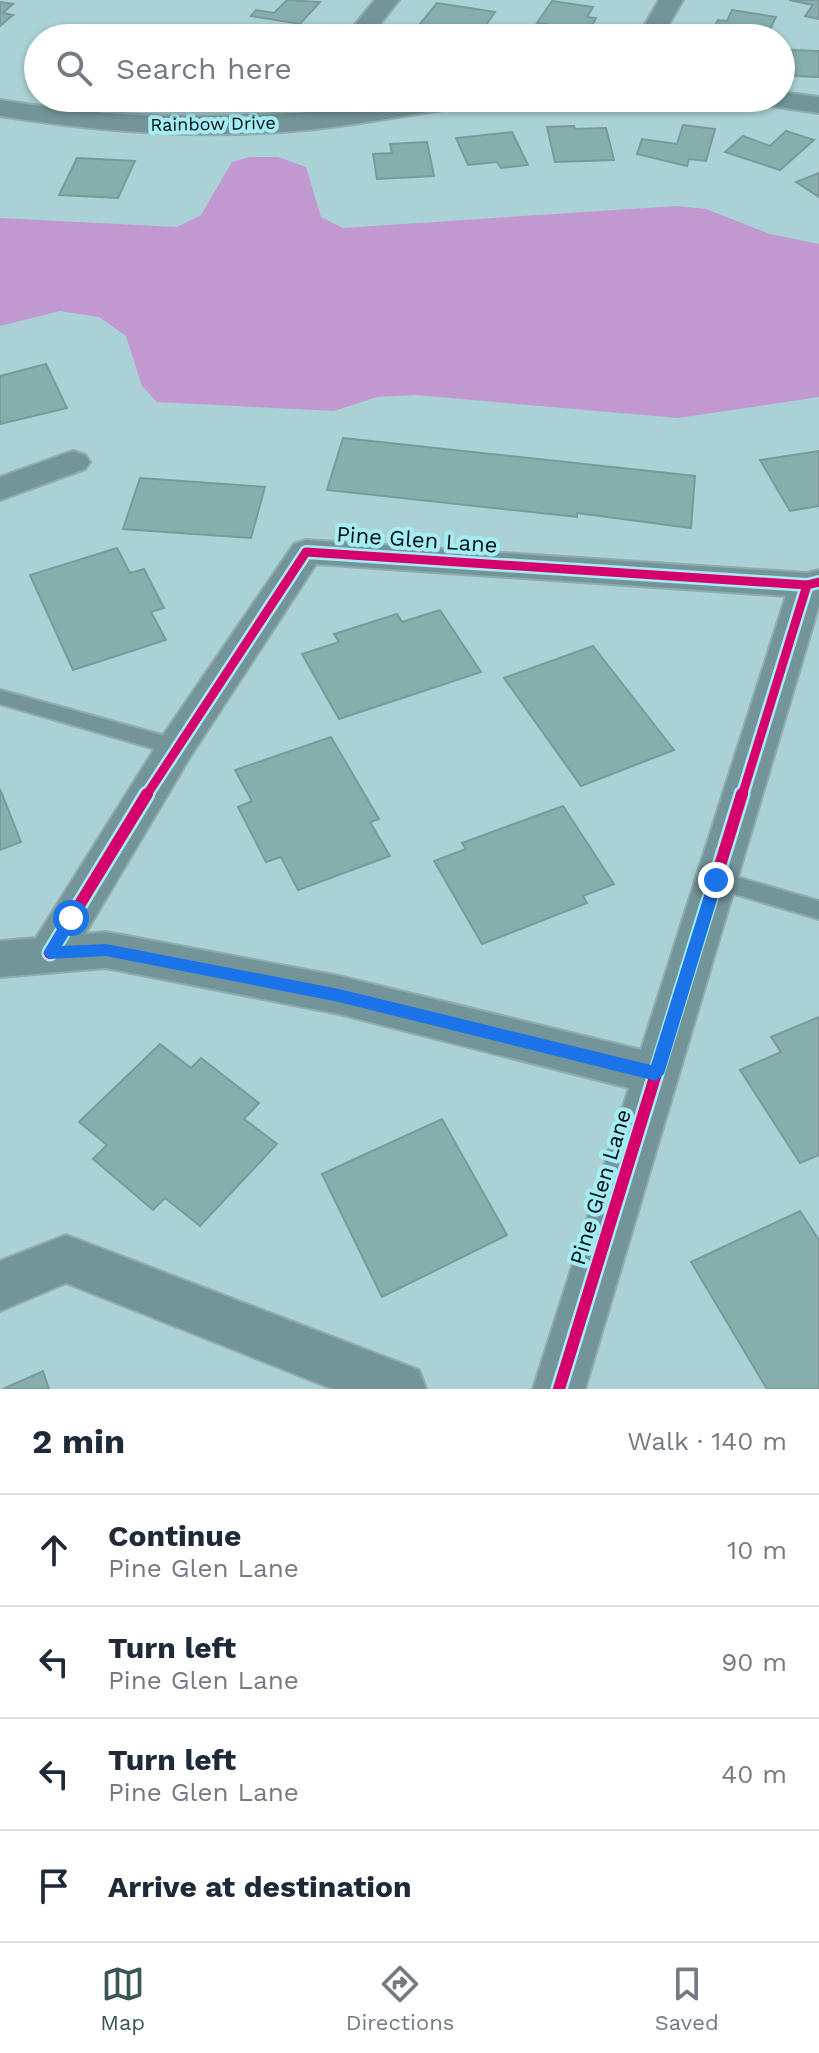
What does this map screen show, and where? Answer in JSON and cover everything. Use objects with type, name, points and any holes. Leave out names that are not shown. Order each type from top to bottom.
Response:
[{"type":"street","points":[[367,24],[387,0]]},
{"type":"street","points":[[657,24],[671,0]]},
{"type":"street","points":[[795,102],[819,105]]},
{"type":"street","name":"Rainbow Drive","points":[[0,108],[24,111]]},
{"type":"street","name":"Rainbow Drive","points":[[34,112],[152,126],[294,112]]},
{"type":"street","points":[[0,489],[73,462]]},
{"type":"street","name":"Pine Glen Lane","points":[[50,953],[176,747],[306,552],[813,583],[716,880],[559,1389]]},
{"type":"street","points":[[0,959],[106,950],[324,992],[656,1074]]},
{"type":"street","points":[[0,1286],[66,1259],[400,1389]]},
{"type":"lane","points":[[0,697],[176,747]]},
{"type":"lane","points":[[716,880],[819,910]]},
{"type":"shaded area","points":[[250,157],[278,157],[306,167],[321,217],[343,228],[676,206],[706,209],[770,234],[819,244],[819,397],[678,418],[415,395],[377,397],[334,411],[157,402],[142,386],[126,336],[99,317],[60,311],[0,326],[0,218],[177,227],[201,215],[232,162]]},
{"type":"building","points":[[287,0],[320,2],[300,24],[251,16],[256,10],[274,13]]},
{"type":"building","points":[[789,0],[819,0],[819,19],[805,16],[813,5]]},
{"type":"building","points":[[552,1],[593,7],[587,17],[596,18],[593,24],[537,23]]},
{"type":"building","points":[[0,2],[13,4],[3,13],[13,15],[0,26]]},
{"type":"building","points":[[437,3],[495,12],[487,24],[420,24]]},
{"type":"building","points":[[732,10],[776,17],[773,24],[716,24],[718,20],[727,21]]},
{"type":"building","points":[[795,50],[819,51],[819,77],[795,76]]},
{"type":"building","points":[[683,125],[715,129],[706,161],[689,159],[687,166],[637,154],[642,139],[677,144]]},
{"type":"building","points":[[574,126],[575,129],[606,128],[614,160],[555,162],[547,127]]},
{"type":"building","points":[[786,131],[814,140],[780,170],[725,152],[743,136],[770,146]]},
{"type":"building","points":[[512,132],[528,165],[501,168],[497,162],[468,165],[456,138]]},
{"type":"building","points":[[427,142],[434,176],[377,179],[373,154],[392,153],[390,144]]},
{"type":"building","points":[[77,158],[135,161],[118,198],[59,195]]},
{"type":"building","points":[[819,173],[819,197],[796,182]]},
{"type":"building","points":[[46,364],[67,408],[0,424],[0,376]]},
{"type":"building","points":[[343,438],[695,476],[691,528],[577,513],[577,517],[327,490]]},
{"type":"building","points":[[819,451],[819,506],[790,511],[760,460]]},
{"type":"building","points":[[140,478],[265,487],[251,538],[123,529]]},
{"type":"building","points":[[117,548],[130,573],[144,569],[164,608],[151,612],[166,640],[73,670],[30,575]]},
{"type":"building","points":[[440,610],[481,672],[339,719],[302,654],[339,642],[334,634],[397,614],[402,622]]},
{"type":"building","points":[[593,646],[674,750],[581,786],[504,678]]},
{"type":"building","points":[[331,737],[379,819],[370,822],[390,856],[298,890],[281,857],[266,862],[238,807],[252,801],[235,770]]},
{"type":"building","points":[[0,789],[21,842],[0,850]]},
{"type":"building","points":[[563,806],[614,884],[583,896],[587,903],[482,944],[434,861],[466,849],[462,843]]},
{"type":"building","points":[[819,1017],[819,1155],[800,1163],[740,1070],[781,1052],[771,1037]]},
{"type":"building","points":[[160,1044],[191,1068],[201,1058],[259,1103],[244,1119],[277,1144],[200,1226],[165,1198],[153,1210],[93,1159],[107,1145],[79,1122]]},
{"type":"building","points":[[442,1119],[507,1235],[382,1297],[322,1174]]},
{"type":"building","points":[[800,1211],[819,1240],[819,1389],[767,1389],[691,1262]]},
{"type":"building","points":[[43,1371],[49,1389],[3,1389]]},
{"type":"cycle path","points":[[50,953],[176,747],[306,552],[807,585],[819,582]]},
{"type":"cycle path","points":[[559,1389],[807,585]]},
{"type":"route","points":[[71,918],[50,953],[106,950],[339,995],[656,1074],[716,880]]}]
